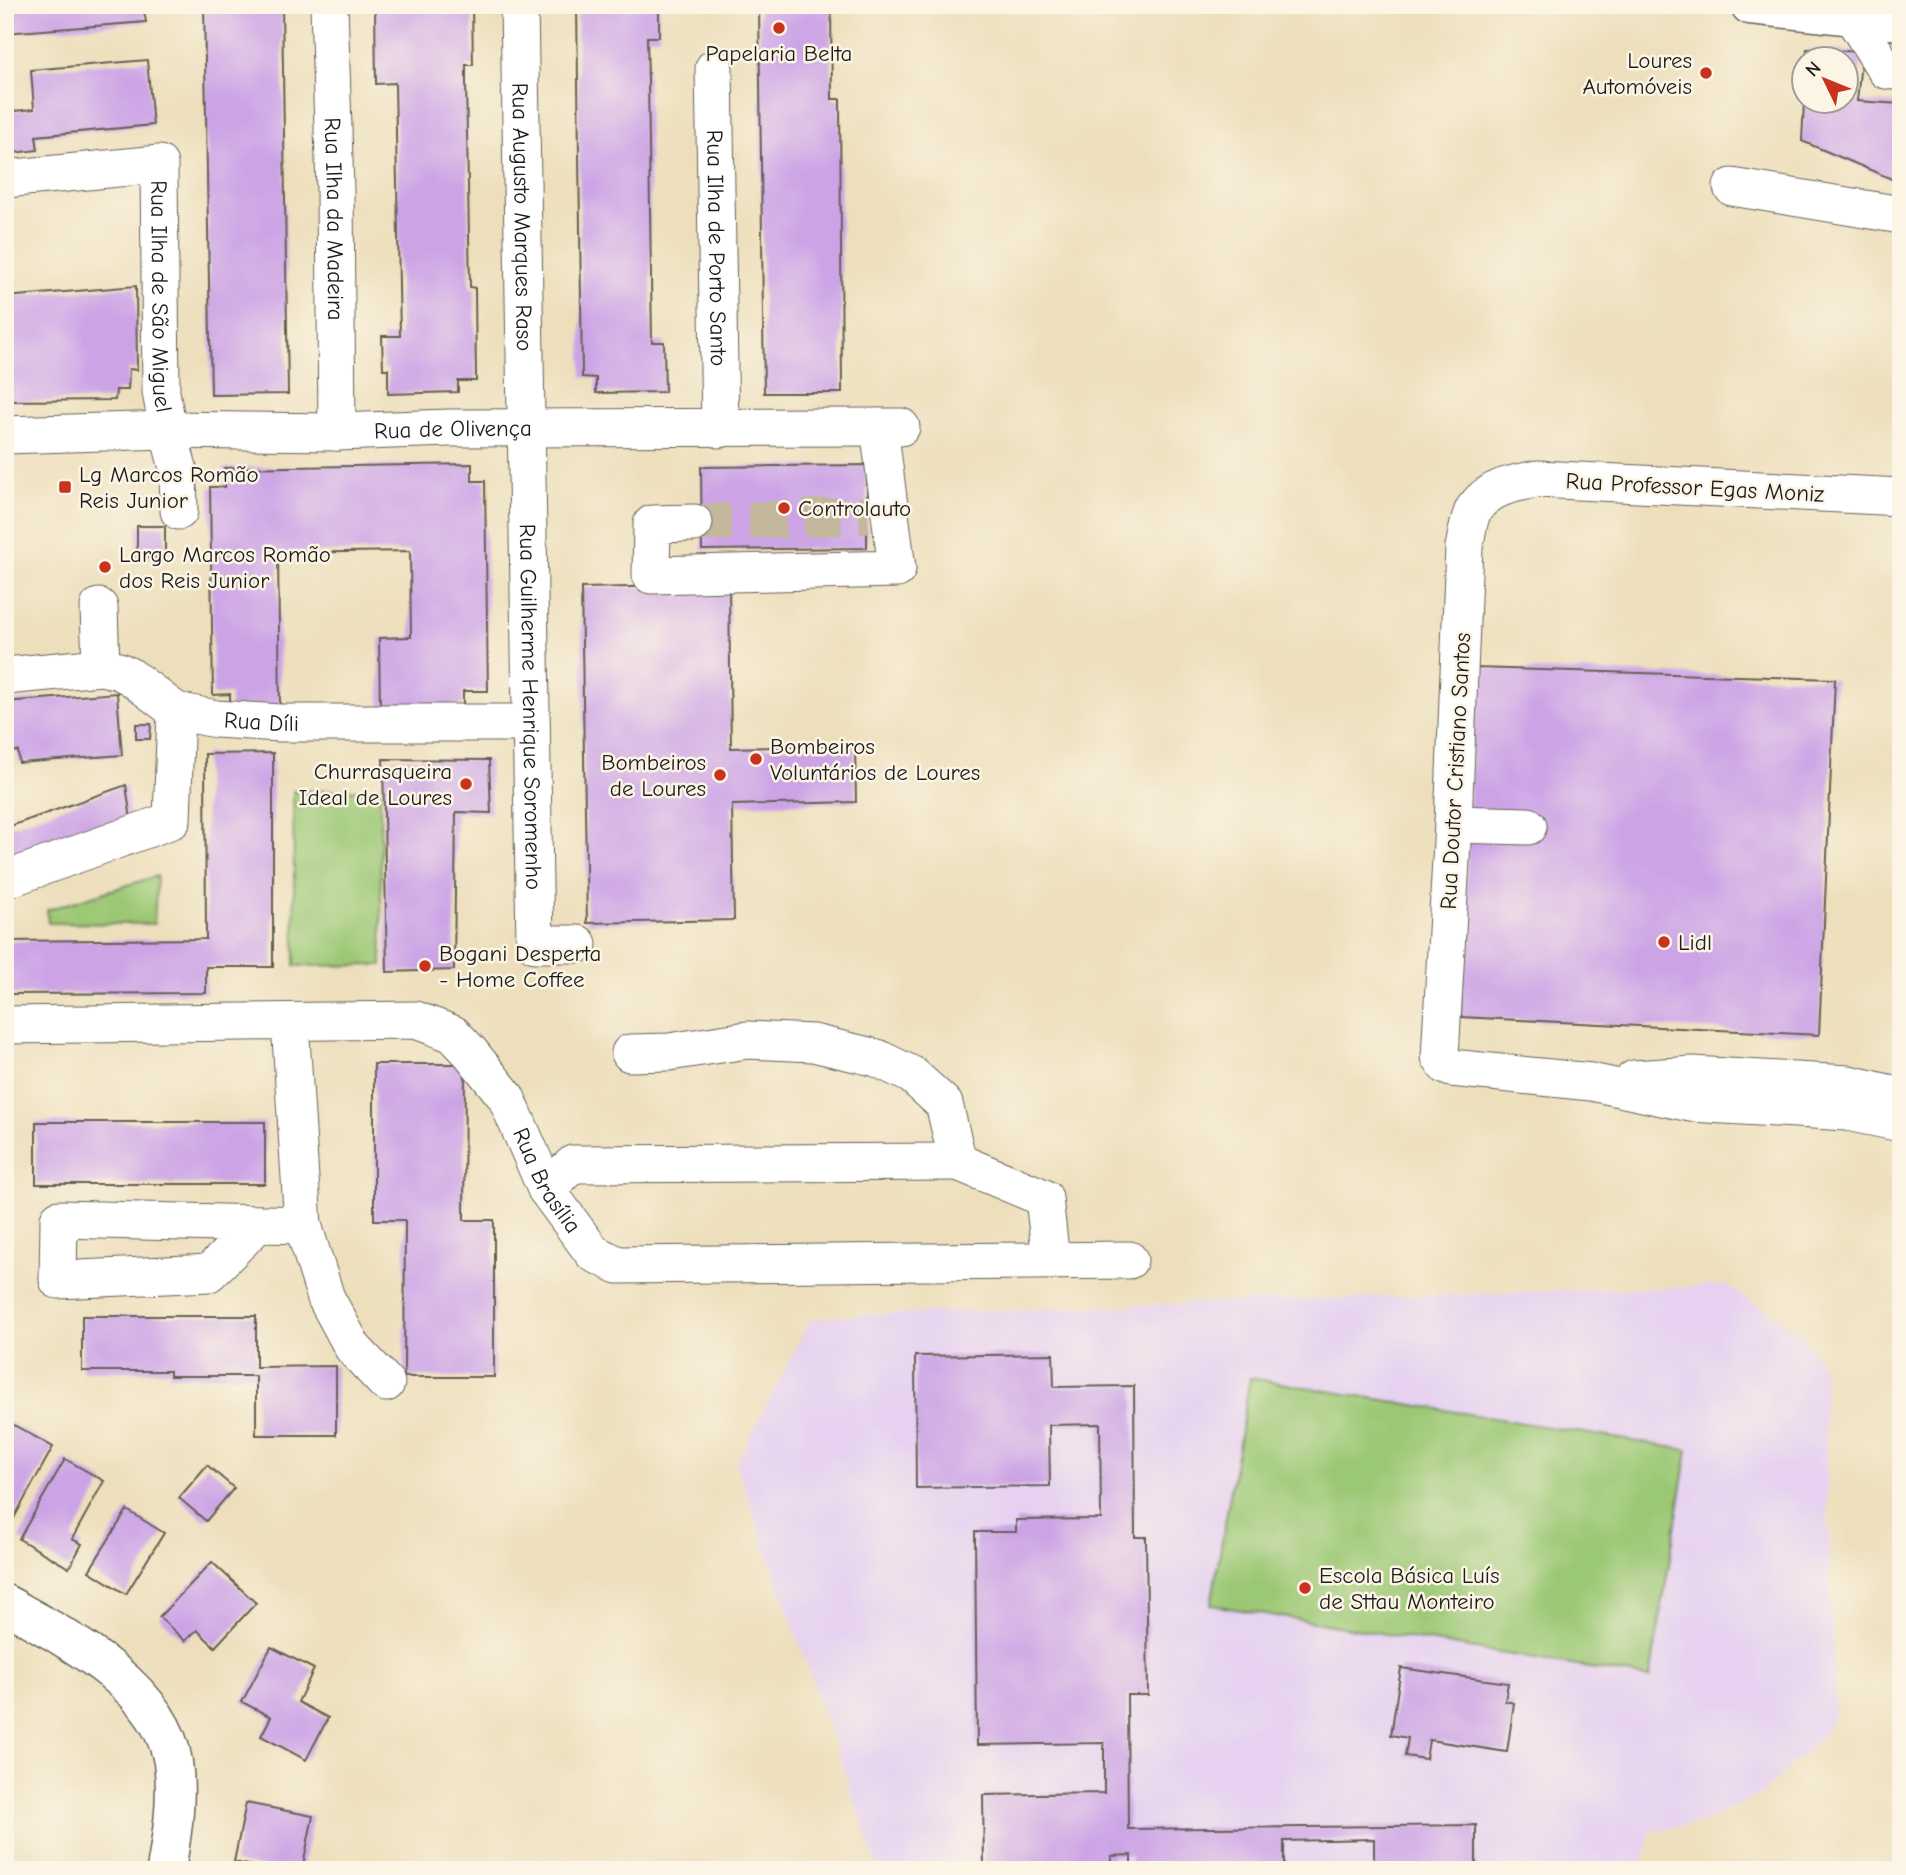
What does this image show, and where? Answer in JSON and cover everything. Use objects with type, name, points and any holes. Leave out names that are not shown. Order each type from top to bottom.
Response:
[{"type":"main road","points":[[1750,5],[1901,21]]},
{"type":"main road","points":[[5,1604],[101,1663],[138,1696],[161,1727],[173,1761],[172,1836],[166,1870]]},
{"type":"street","name":"Rua Ilha da Madeira","points":[[329,5],[335,190],[337,432]]},
{"type":"street","name":"Rua Augusto Marques Raso","points":[[520,5],[527,428]]},
{"type":"street","points":[[1852,16],[1886,70],[1901,72]]},
{"type":"street","name":"Rua Ilha de Porto Santo","points":[[714,68],[720,429]]},
{"type":"street","name":"Rua Ilha de São Miguel","points":[[5,178],[159,164],[161,392],[178,468],[179,511]]},
{"type":"street","points":[[1732,187],[1901,215]]},
{"type":"street","name":"Rua de Olivença","points":[[5,435],[168,430],[337,432],[527,428],[890,427],[879,515],[897,569],[651,575],[652,524],[694,523]]},
{"type":"street","name":"Rua Guilherme Henrique Soromenho","points":[[527,428],[535,944],[578,944]]},
{"type":"street","name":"Rua Professor Egas Moniz","points":[[1491,493],[1509,484],[1538,479],[1901,497]]},
{"type":"street","name":"Rua Doutor Cristiano Santos","points":[[1491,493],[1474,510],[1464,547],[1440,1057],[1445,1065],[1451,1068],[1591,1083]]},
{"type":"street","points":[[99,607],[101,667]]},
{"type":"street","name":"Rua Díli","points":[[5,676],[101,667],[131,677],[176,711],[216,719],[281,723],[531,723]]},
{"type":"street","points":[[5,880],[172,820],[176,711]]},
{"type":"street","points":[[1453,824],[1528,826]]},
{"type":"street","name":"Rua Brasília","points":[[5,1025],[416,1020],[453,1034],[506,1097],[546,1189],[593,1253],[618,1265],[1129,1260]]},
{"type":"street","points":[[290,1022],[303,1226],[326,1298],[353,1348],[386,1383]]},
{"type":"street","points":[[630,1053],[669,1052],[747,1040],[813,1044],[877,1058],[912,1075],[944,1104],[958,1162]]},
{"type":"street","points":[[1591,1083],[1693,1075],[1849,1084],[1901,1096]]},
{"type":"street","points":[[1591,1083],[1690,1103],[1847,1112],[1901,1123]]},
{"type":"street","points":[[546,1189],[573,1164],[958,1162],[1044,1198],[1051,1260]]},
{"type":"street","points":[[257,1225],[209,1273],[58,1280],[59,1219],[303,1226]]},
{"type":"shaded area","name":"Escola Básica Luís de Sttau Monteiro","points":[[1726,1285],[1799,1332],[1823,1367],[1835,1712],[1827,1731],[1763,1793],[1701,1823],[1651,1831],[1641,1870],[879,1870],[736,1464],[811,1319],[862,1315]]},
{"type":"green space","points":[[380,790],[382,965],[295,966],[293,791]]},
{"type":"green space","points":[[157,876],[154,924],[48,923],[47,910]]},
{"type":"green space","points":[[1250,1378],[1688,1450],[1650,1678],[1211,1605]]},
{"type":"building","points":[[5,5],[143,5],[146,22],[5,33]]},
{"type":"building","points":[[204,5],[282,5],[288,394],[211,395]]},
{"type":"building","points":[[375,5],[472,5],[473,65],[466,65],[466,82],[470,287],[475,288],[476,381],[458,381],[458,392],[388,394],[388,369],[383,369],[382,336],[400,336],[395,83],[376,84]]},
{"type":"building","points":[[659,5],[659,37],[647,37],[652,342],[664,342],[665,392],[596,393],[596,378],[582,377],[577,7]]},
{"type":"building","points":[[759,5],[831,5],[832,99],[840,99],[842,393],[764,393]]},
{"type":"building","points":[[147,60],[153,125],[36,136],[38,150],[5,154],[5,112],[34,109],[31,70]]},
{"type":"building","points":[[1860,101],[1901,104],[1901,183],[1802,141],[1803,116],[1860,116]]},
{"type":"building","points":[[136,286],[137,370],[129,369],[128,390],[116,390],[115,400],[5,401],[5,297]]},
{"type":"building","points":[[472,464],[472,481],[485,481],[488,691],[463,691],[463,705],[380,707],[379,638],[411,637],[410,551],[278,553],[280,709],[230,710],[230,694],[213,695],[210,487],[225,487],[224,468]]},
{"type":"building","name":"Controlauto","points":[[867,465],[867,548],[702,550],[701,467]]},
{"type":"building","points":[[137,526],[165,526],[165,557],[137,558]]},
{"type":"building","name":"Bombeiros de Loures","points":[[729,585],[731,748],[855,745],[856,802],[732,805],[734,920],[587,923],[581,588]]},
{"type":"building","points":[[1474,668],[1835,679],[1819,1035],[1461,1017]]},
{"type":"building","points":[[117,693],[122,755],[19,763],[18,751],[5,753],[5,702]]},
{"type":"building","points":[[136,724],[151,724],[150,739],[136,739]]},
{"type":"building","points":[[273,753],[273,967],[206,967],[206,993],[5,994],[5,941],[206,939],[205,754]]},
{"type":"building","points":[[383,759],[489,760],[491,813],[456,812],[454,970],[387,972]]},
{"type":"building","points":[[126,785],[131,820],[5,864],[5,828]]},
{"type":"building","points":[[374,1064],[465,1064],[464,1220],[494,1220],[494,1377],[404,1377],[405,1220],[374,1220]]},
{"type":"building","points":[[36,1122],[265,1122],[265,1184],[36,1184]]},
{"type":"building","points":[[82,1316],[256,1316],[256,1367],[336,1366],[336,1435],[256,1435],[256,1376],[170,1376],[170,1371],[82,1371]]},
{"type":"building","points":[[1053,1354],[1054,1387],[1134,1386],[1135,1537],[1146,1537],[1148,1695],[1127,1695],[1128,1829],[1476,1825],[1476,1870],[1374,1870],[1374,1839],[1284,1841],[1284,1870],[1131,1870],[1131,1855],[1111,1856],[1111,1870],[984,1870],[983,1795],[1104,1793],[1104,1743],[977,1745],[975,1532],[1016,1532],[1016,1520],[1101,1519],[1100,1424],[1049,1425],[1050,1486],[916,1488],[915,1356]]},
{"type":"building","points":[[5,1420],[53,1447],[8,1529],[5,1528]]},
{"type":"building","points":[[65,1459],[104,1481],[72,1539],[82,1544],[69,1568],[19,1539]]},
{"type":"building","points":[[207,1465],[234,1488],[206,1521],[179,1498]]},
{"type":"building","points":[[127,1510],[164,1533],[126,1594],[89,1571]]},
{"type":"building","points":[[212,1562],[256,1603],[215,1647],[197,1630],[185,1641],[159,1617]]},
{"type":"building","points":[[271,1647],[314,1669],[298,1702],[328,1718],[306,1760],[261,1736],[271,1717],[242,1702]]},
{"type":"building","points":[[1401,1668],[1508,1683],[1505,1701],[1514,1703],[1507,1752],[1429,1740],[1426,1759],[1405,1756],[1408,1738],[1391,1735]]},
{"type":"building","points":[[246,1803],[313,1816],[302,1870],[273,1870],[234,1862]]},
{"type":"tunnel","points":[[694,523],[868,515]]},
{"type":"place","name":"Papelaria Belta","points":[[779,28]]},
{"type":"place","name":"Loures Automóveis","points":[[1706,73]]},
{"type":"place","name":"Lg Marcos Romão Reis Junior","points":[[65,487]]},
{"type":"place","name":"Controlauto","points":[[784,508]]},
{"type":"place","name":"Largo Marcos Romão dos Reis Junior","points":[[105,567]]},
{"type":"place","name":"Bombeiros Voluntários de Loures","points":[[756,759]]},
{"type":"place","name":"Bombeiros de Loures","points":[[720,775]]},
{"type":"place","name":"Churrasqueira Ideal de Loures","points":[[466,784]]},
{"type":"place","name":"Lidl","points":[[1664,942]]},
{"type":"place","name":"Bogani Desperta - Home Coffee","points":[[425,966]]},
{"type":"place","name":"Escola Básica Luís de Sttau Monteiro","points":[[1305,1588]]}]
